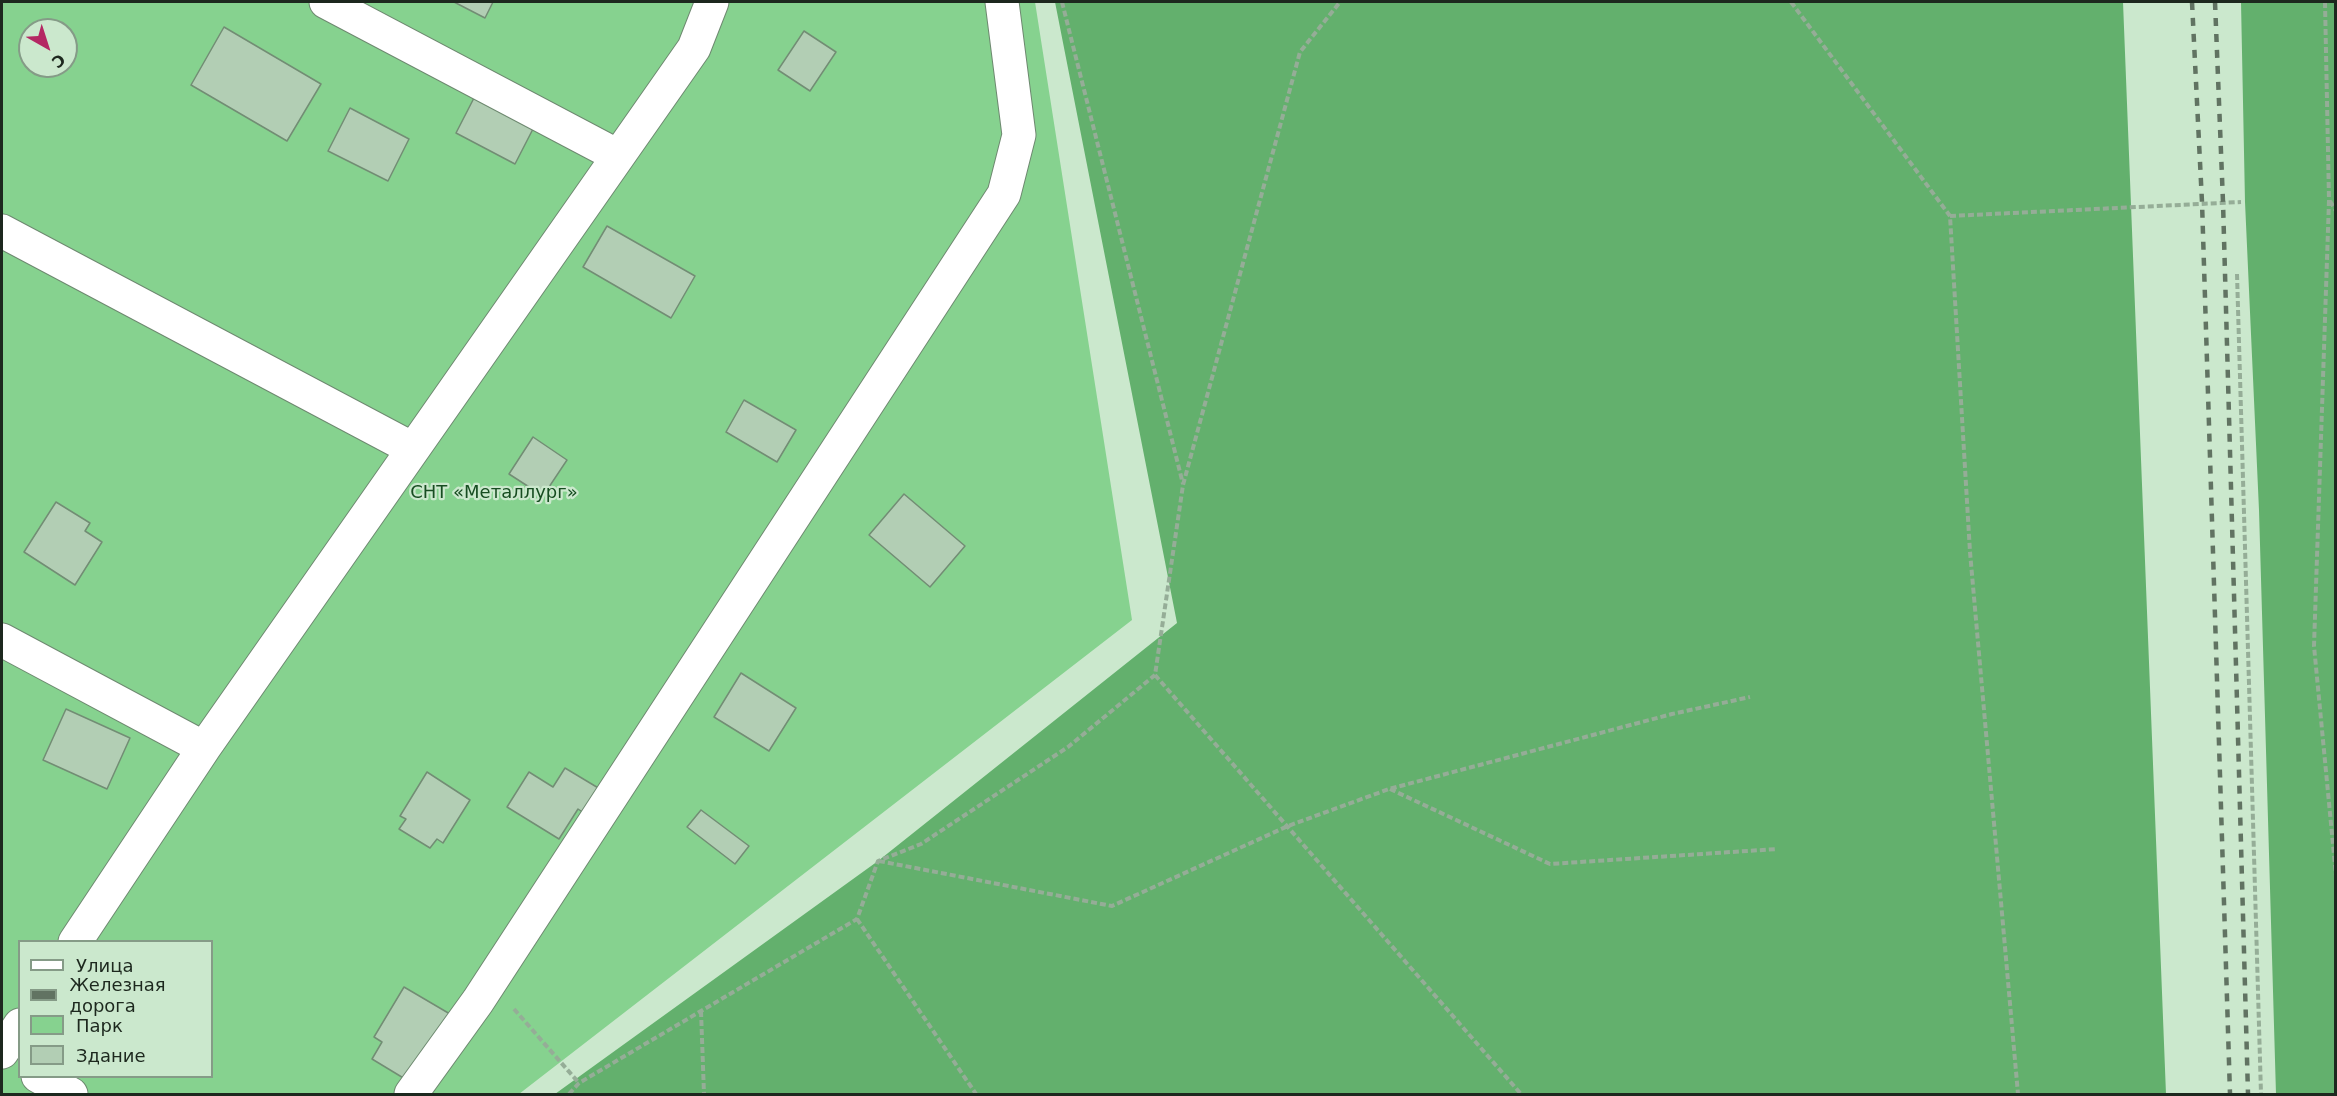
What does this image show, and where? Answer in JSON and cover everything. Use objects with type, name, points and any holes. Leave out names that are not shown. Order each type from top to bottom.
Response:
[{"type":"street","points":[[327,2],[618,156]]},
{"type":"street","points":[[76,940],[204,748],[694,48],[712,2]]},
{"type":"street","points":[[411,1095],[490,983],[1004,194],[1019,135],[1002,2]]},
{"type":"street","points":[[2,231],[413,448]]},
{"type":"street","points":[[2,640],[204,748]]},
{"type":"street","points":[[18,1028],[2,1054],[18,1065]]},
{"type":"street","points":[[40,1078],[71,1095]]},
{"type":"path","points":[[1062,2],[1183,485]]},
{"type":"path","points":[[569,1095],[579,1083],[857,919],[878,861],[921,844],[1068,747],[1155,675],[1183,485],[1300,52],[1340,2]]},
{"type":"path","points":[[1791,2],[1950,216],[1971,564],[2018,1095]]},
{"type":"path","points":[[2325,2],[2329,200],[2314,646],[2336,876]]},
{"type":"path","points":[[2329,200],[2336,211]]},
{"type":"path","points":[[1950,216],[2241,202]]},
{"type":"path","points":[[2237,274],[2261,1095]]},
{"type":"path","points":[[1155,675],[1521,1095]]},
{"type":"path","points":[[878,861],[1112,906],[1288,826],[1389,789],[1672,714],[1750,697]]},
{"type":"path","points":[[1389,789],[1550,864],[1777,849]]},
{"type":"path","points":[[857,919],[976,1095]]},
{"type":"path","points":[[490,983],[579,1083]]},
{"type":"path","points":[[701,1011],[704,1095]]},
{"type":"green space","name":"СНТ «Металлург»","points":[[2,2],[1035,2],[1132,620],[519,1094],[2,1094]]},
{"type":"green space","points":[[1055,2],[2123,2],[2166,1094],[555,1094],[878,861],[1177,623]]},
{"type":"green space","points":[[2241,2],[2335,2],[2335,1094],[2276,1094],[2259,510],[2245,202]]},
{"type":"building","points":[[454,2],[493,2],[485,18]]},
{"type":"building","points":[[224,27],[321,84],[287,141],[191,85]]},
{"type":"building","points":[[804,31],[836,52],[810,91],[778,70]]},
{"type":"building","points":[[475,96],[534,127],[515,164],[456,133]]},
{"type":"building","points":[[350,108],[409,139],[388,181],[328,151]]},
{"type":"building","points":[[607,226],[695,276],[671,318],[583,267]]},
{"type":"building","points":[[744,400],[796,430],[777,462],[726,432]]},
{"type":"building","points":[[533,437],[567,460],[543,496],[509,474]]},
{"type":"building","points":[[904,494],[965,546],[930,587],[869,535]]},
{"type":"building","points":[[56,502],[90,523],[85,531],[102,542],[75,585],[24,552]]},
{"type":"building","points":[[741,673],[796,708],[769,751],[714,717]]},
{"type":"building","points":[[66,709],[130,738],[107,789],[43,760]]},
{"type":"building","points":[[565,768],[605,792],[590,817],[578,809],[559,839],[507,807],[529,772],[553,787]]},
{"type":"building","points":[[427,772],[470,800],[443,843],[437,839],[430,848],[399,829],[406,819],[400,816]]},
{"type":"building","points":[[701,810],[749,846],[735,864],[687,827]]},
{"type":"building","points":[[404,987],[450,1014],[410,1082],[372,1059],[382,1042],[374,1037]]},
{"type":"railway","points":[[2192,2],[2202,202],[2230,1094]]},
{"type":"railway","points":[[2215,2],[2223,202],[2248,1094]]}]
